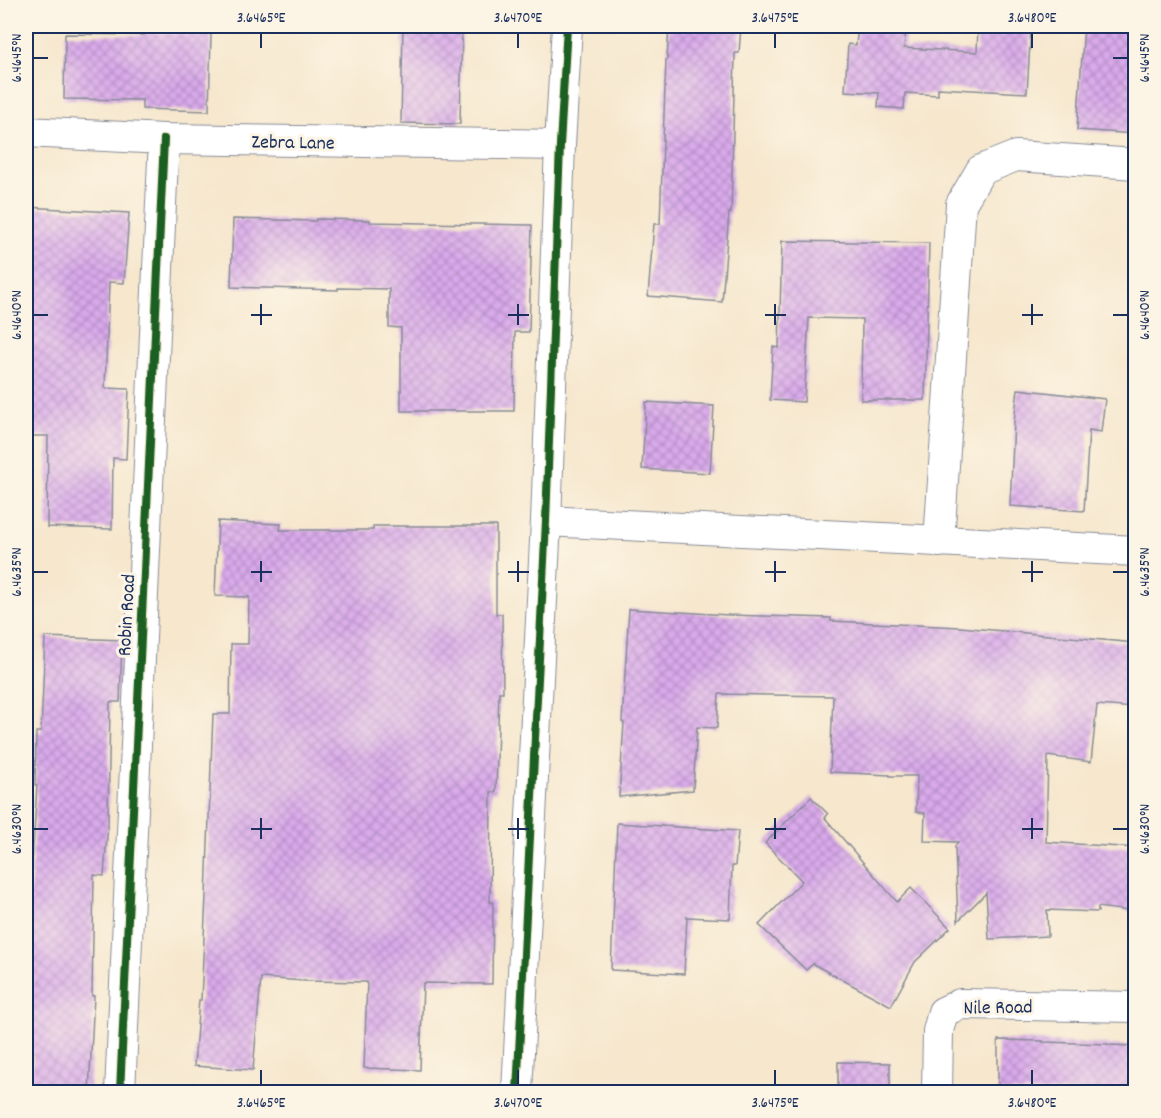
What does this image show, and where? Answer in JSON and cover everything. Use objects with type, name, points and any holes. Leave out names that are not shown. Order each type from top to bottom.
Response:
[{"type":"street","points":[[517,1092],[546,521],[560,145],[567,26]]},
{"type":"street","name":"Zebra Lane","points":[[26,132],[164,139],[560,145]]},
{"type":"street","name":"Robin Road","points":[[120,1092],[164,139]]},
{"type":"street","points":[[939,542],[961,204],[981,171],[1016,156],[1136,164]]},
{"type":"street","points":[[546,521],[1136,551]]},
{"type":"street","name":"Nile Road","points":[[937,1092],[938,1031],[943,1012],[960,1004],[1136,1007]]},
{"type":"building","points":[[403,26],[462,26],[460,124],[401,123]]},
{"type":"building","points":[[669,26],[741,26],[739,53],[735,53],[731,213],[729,213],[722,302],[648,296],[654,224],[660,224]]},
{"type":"building","points":[[858,26],[906,26],[904,48],[977,52],[978,26],[1031,26],[1027,93],[938,88],[938,95],[905,93],[904,109],[878,107],[879,93],[845,91],[848,44],[856,45]]},
{"type":"building","points":[[1084,26],[1133,26],[1129,73],[1136,74],[1136,134],[1077,130]]},
{"type":"building","points":[[144,32],[211,34],[209,111],[142,109],[142,100],[64,99],[65,34],[144,35]]},
{"type":"building","points":[[26,207],[129,213],[124,283],[109,282],[105,388],[129,389],[126,459],[113,458],[112,529],[47,527],[48,436],[26,436]]},
{"type":"building","points":[[233,219],[532,225],[529,332],[515,332],[514,411],[401,411],[401,328],[389,327],[389,289],[231,287]]},
{"type":"building","points":[[782,241],[929,243],[925,400],[861,400],[862,319],[809,318],[804,402],[770,400],[773,347],[779,348]]},
{"type":"building","points":[[1018,389],[1105,399],[1101,432],[1089,430],[1084,511],[1010,506]]},
{"type":"building","points":[[646,402],[714,406],[710,473],[642,469]]},
{"type":"building","points":[[218,521],[281,524],[280,530],[373,530],[373,526],[496,526],[496,614],[502,614],[503,692],[499,692],[496,792],[491,792],[492,984],[423,983],[420,1070],[364,1068],[367,982],[261,978],[253,1070],[194,1066],[199,1000],[201,1000],[213,714],[230,714],[231,644],[248,644],[249,597],[215,596]]},
{"type":"building","points":[[629,609],[831,618],[831,621],[960,627],[1136,643],[1136,708],[1097,705],[1091,762],[1048,756],[1046,842],[1136,848],[1136,912],[1098,907],[1098,912],[1047,910],[1048,936],[989,939],[986,893],[958,921],[955,846],[958,842],[924,841],[925,813],[916,812],[917,776],[830,772],[833,696],[719,694],[717,728],[697,727],[693,790],[619,797]]},
{"type":"building","points":[[45,637],[122,640],[120,702],[110,702],[108,823],[104,876],[94,875],[92,996],[94,996],[89,1092],[31,1092],[33,1050],[29,1049],[33,964],[26,964],[26,895],[30,895],[37,785],[35,785],[36,732],[41,732]]},
{"type":"building","points":[[811,797],[828,814],[825,818],[897,902],[911,888],[950,928],[915,962],[891,1006],[813,964],[806,970],[759,925],[802,881],[765,843]]},
{"type":"building","points":[[617,823],[738,831],[735,866],[732,866],[730,919],[687,917],[684,974],[611,970]]},
{"type":"building","points":[[998,1040],[1136,1046],[1136,1092],[998,1092]]},
{"type":"building","points":[[838,1062],[890,1063],[890,1092],[838,1092]]},
{"type":"cycle path","points":[[517,1092],[546,521],[560,145],[567,26]]},
{"type":"cycle path","points":[[120,1092],[164,139]]}]
